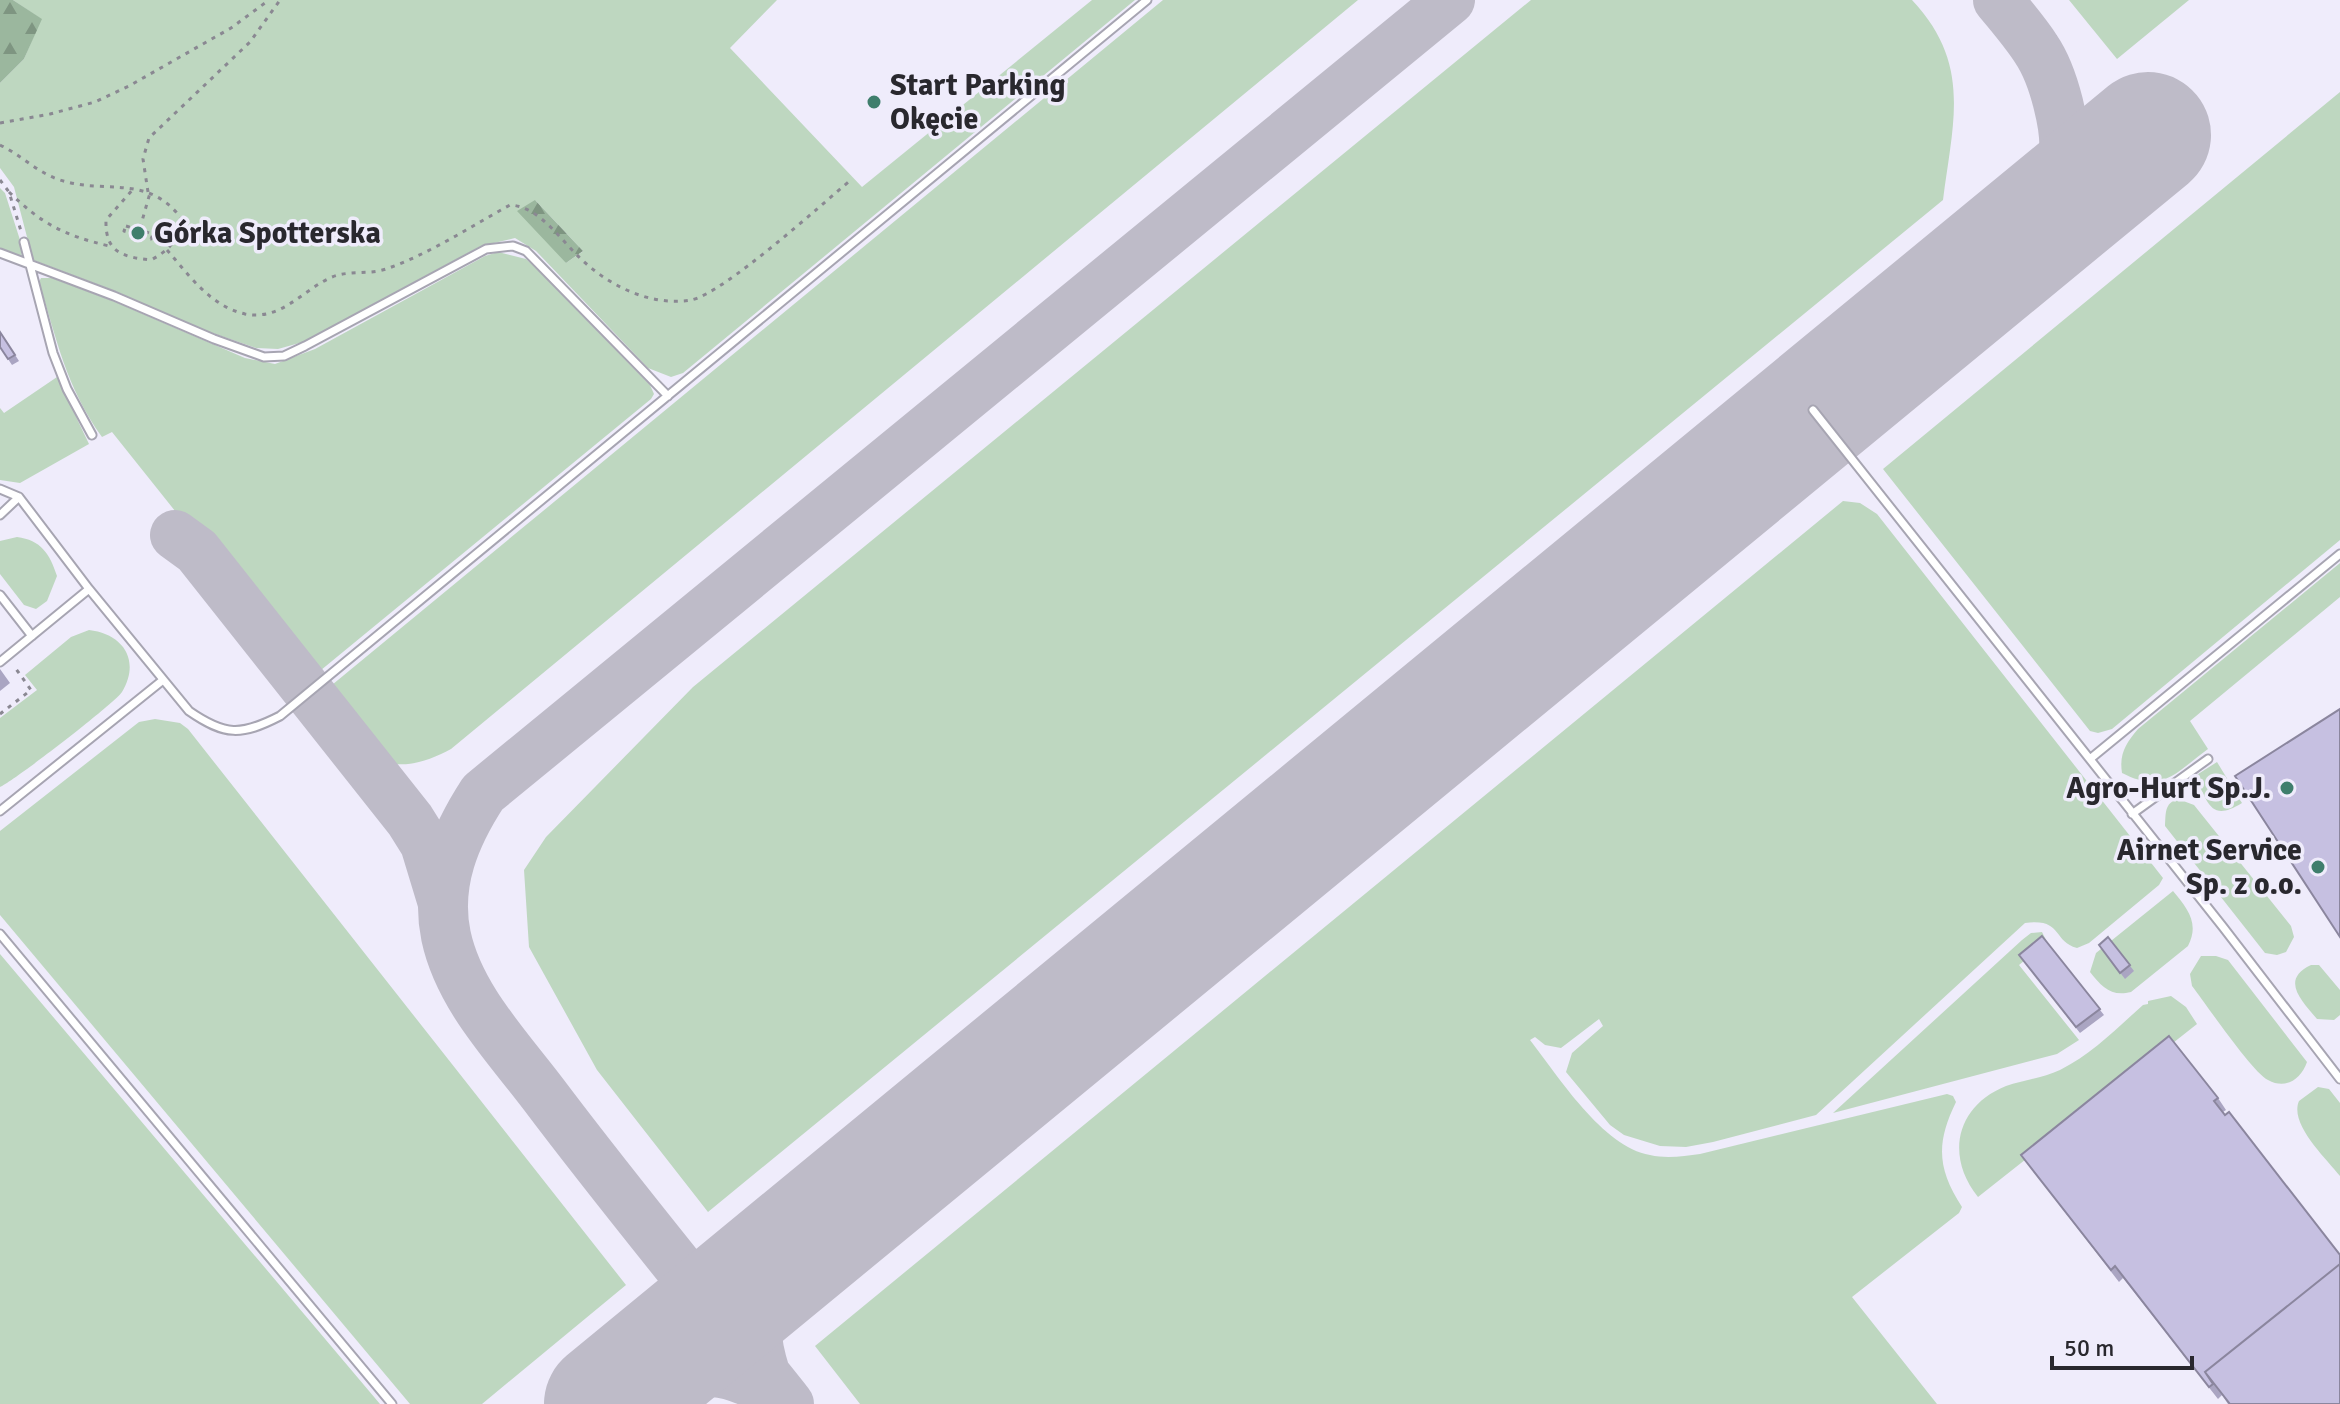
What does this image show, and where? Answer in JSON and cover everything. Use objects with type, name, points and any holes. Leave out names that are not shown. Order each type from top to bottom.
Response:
[{"type":"lane","points":[[0,489],[19,497],[89,589],[189,711],[223,730],[238,732],[280,716],[1147,0]]},
{"type":"lane","points":[[24,242],[53,353],[67,389],[92,435]]},
{"type":"lane","points":[[0,253],[264,357],[284,356],[305,346],[486,249],[513,246],[526,251],[668,396]]},
{"type":"lane","points":[[1813,410],[2340,1079]]},
{"type":"lane","points":[[0,515],[19,497]]},
{"type":"lane","points":[[2090,759],[2340,554]]},
{"type":"lane","points":[[3,659],[89,589]]},
{"type":"lane","points":[[0,595],[32,636]]},
{"type":"lane","points":[[0,811],[163,680]]},
{"type":"lane","points":[[2132,814],[2208,759]]},
{"type":"lane","points":[[0,934],[392,1404]]},
{"type":"path","points":[[0,123],[50,114],[106,97],[231,28],[269,0]]},
{"type":"path","points":[[139,233],[149,193],[143,159],[149,138],[250,42],[280,0]]},
{"type":"path","points":[[0,145],[57,179],[83,186],[120,185],[149,193],[174,209],[182,219],[181,233],[167,250],[151,260],[122,254],[111,246],[84,240],[48,225],[34,216],[0,180]]},
{"type":"path","points":[[167,250],[206,294],[218,303],[243,313],[265,315],[280,311],[334,276],[348,272],[382,271],[510,205],[522,205],[587,266],[626,289],[647,298],[693,300],[721,286],[852,179]]},
{"type":"path","points":[[111,246],[106,234],[106,220],[134,188]]},
{"type":"path","points":[[9,192],[24,242]]},
{"type":"path","points":[[0,714],[31,690],[3,659]]},
{"type":"green space","points":[[0,0],[13,0],[42,19],[24,59],[0,83]]},
{"type":"green space","points":[[13,0],[777,0],[730,48],[862,187],[1092,0],[1135,0],[683,373],[671,377],[648,368],[536,251],[515,238],[481,246],[303,342],[278,349],[256,348],[198,328],[115,291],[33,260],[14,187],[0,168],[0,83],[24,59],[41,19]],"holes":[[[535,200],[583,251],[566,263]]]},
{"type":"green space","points":[[1163,0],[1358,0],[451,749],[413,763],[394,764],[375,758],[321,694]]},
{"type":"green space","points":[[1531,0],[1912,0],[1944,47],[1951,71],[1953,119],[1943,200],[708,1212],[597,1070],[529,947],[524,870],[546,837],[693,687]]},
{"type":"green space","points":[[2069,0],[2189,0],[2117,59]]},
{"type":"green space","points":[[2340,92],[2340,540],[2112,729],[2098,733],[2090,731],[1883,469]]},
{"type":"green space","points":[[0,188],[5,193],[20,240],[22,257],[0,249]]},
{"type":"green space","points":[[535,200],[583,251],[566,263],[517,211]]},
{"type":"green space","points":[[498,252],[526,259],[533,265],[650,385],[654,394],[315,675],[306,675],[112,432],[102,437],[71,381],[39,282],[41,278],[52,278],[245,358],[275,364],[315,349],[485,256]]},
{"type":"green space","points":[[57,377],[89,444],[20,483],[0,480],[0,408],[4,413]]},
{"type":"green space","points":[[1843,501],[1860,503],[1877,514],[2163,878],[2159,885],[2089,943],[2077,948],[2069,945],[2046,924],[2025,923],[1816,1115],[1713,1142],[1686,1147],[1660,1146],[1624,1135],[1610,1125],[1566,1072],[1572,1053],[1603,1026],[1599,1019],[1561,1048],[1545,1045],[1535,1037],[1530,1040],[1599,1125],[1632,1149],[1656,1156],[1700,1154],[1947,1094],[1953,1096],[1956,1102],[1945,1130],[1942,1155],[1948,1180],[1962,1207],[1959,1213],[1852,1297],[1937,1404],[860,1404],[815,1346]]},
{"type":"green space","points":[[17,537],[32,541],[43,549],[57,576],[47,601],[36,609],[24,605],[0,574],[0,541]]},
{"type":"green space","points":[[2340,563],[2340,597],[2190,721],[2208,749],[2177,773],[2159,781],[2136,779],[2122,773],[2124,749],[2138,729]]},
{"type":"green space","points":[[89,630],[111,637],[125,650],[130,669],[122,692],[64,741],[0,787],[0,718],[37,690],[25,675],[71,637]]},
{"type":"green space","points":[[155,719],[180,723],[188,729],[626,1285],[482,1404],[410,1404],[0,915],[0,831],[139,722]]},
{"type":"green space","points":[[2217,762],[2242,803],[2223,811],[2211,807],[2195,776]]},
{"type":"green space","points":[[2178,799],[2194,805],[2291,926],[2294,937],[2286,952],[2277,955],[2265,953],[2165,826],[2168,806]]},
{"type":"green space","points":[[2173,891],[2192,923],[2188,946],[2131,992],[2108,990],[2090,972],[2096,953]]},
{"type":"green space","points":[[2042,932],[2047,942],[2019,965],[2079,1040],[2057,1054],[1833,1113],[2022,940],[2031,933]]},
{"type":"green space","points":[[0,954],[380,1404],[0,1404]]},
{"type":"green space","points":[[2201,956],[2228,960],[2307,1062],[2297,1078],[2281,1084],[2268,1080],[2241,1051],[2192,986],[2190,974]]},
{"type":"green space","points":[[2311,965],[2319,965],[2340,990],[2340,1015],[2334,1020],[2317,1019],[2297,991],[2296,977]]},
{"type":"green space","points":[[2171,996],[2186,1007],[2197,1024],[1978,1197],[1961,1165],[1959,1149],[1966,1119],[1976,1106],[2006,1086],[2047,1075],[2072,1064],[2148,1001]]},
{"type":"green space","points":[[2318,1087],[2329,1089],[2340,1103],[2340,1176],[2310,1140],[2299,1120],[2299,1101]]},
{"type":"building","points":[[0,332],[15,355],[8,359],[0,347]]},
{"type":"building","name":"Airnet Service Sp. z o.o.","points":[[2340,709],[2340,937],[2235,776]]},
{"type":"building","points":[[2042,936],[2100,1009],[2076,1027],[2019,955]]},
{"type":"building","points":[[2108,937],[2130,965],[2120,973],[2099,945]]},
{"type":"building","points":[[2169,1036],[2218,1098],[2214,1101],[2225,1115],[2229,1112],[2340,1255],[2340,1264],[2205,1372],[2213,1384],[2209,1387],[2115,1266],[2111,1270],[2021,1155]]},
{"type":"building","points":[[2340,1264],[2340,1404],[2230,1404],[2205,1372]]},
{"type":"taxiway","points":[[789,1404],[604,1173],[473,1000],[452,958],[443,916],[445,879],[464,826],[483,793],[1450,0]]},
{"type":"taxiway","points":[[1998,0],[2042,60],[2062,119],[2063,162],[2053,194],[2038,225]]},
{"type":"taxiway","points":[[175,535],[197,551],[410,820],[425,844],[442,900]]},
{"type":"taxiway","points":[[765,1373],[757,1339],[758,1313],[784,1258]]},
{"type":"taxiway","points":[[619,1394],[662,1379],[700,1372],[736,1377],[778,1398]]},
{"type":"runway","points":[[607,1404],[2148,135]]},
{"type":"place","name":"Start Parking Okęcie","points":[[874,102]]},
{"type":"place","name":"Górka Spotterska","points":[[138,233]]},
{"type":"place","name":"Agro-Hurt Sp.J.","points":[[2287,788]]},
{"type":"place","name":"Airnet Service Sp. z o.o.","points":[[2318,867]]}]
